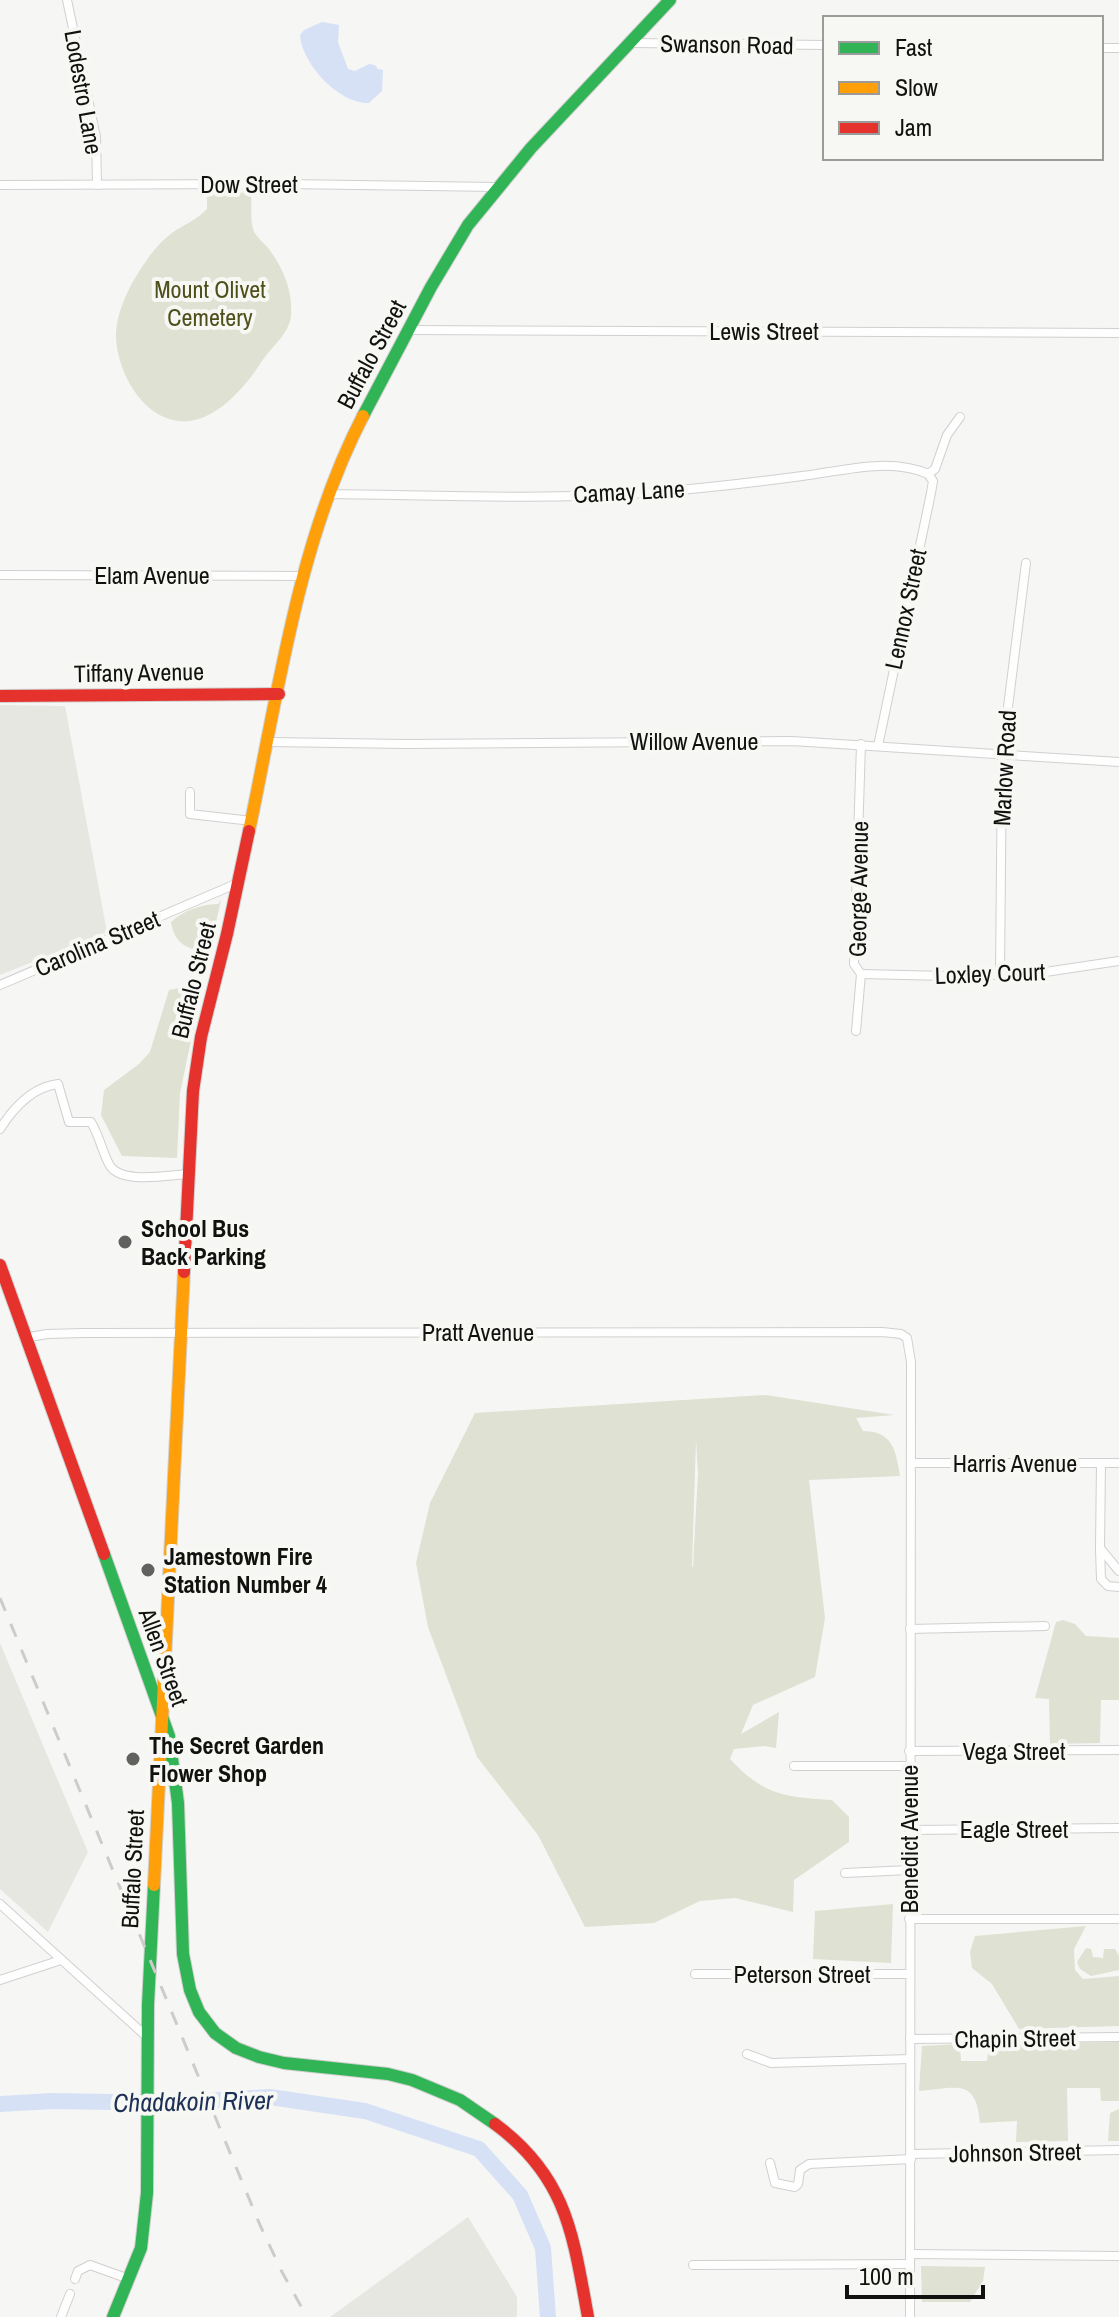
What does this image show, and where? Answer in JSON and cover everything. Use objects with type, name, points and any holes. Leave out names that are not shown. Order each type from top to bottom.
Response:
[{"type":"street","name":"Lodestro Lane","points":[[67,0],[96,137],[97,185]]},
{"type":"street","name":"Buffalo Street","points":[[129,2279],[144,2235],[147,2193],[147,2037],[193,1091],[198,1054],[239,883],[305,576],[328,494],[349,443],[468,225],[498,187],[670,0]]},
{"type":"street","name":"Swanson Road","points":[[629,43],[823,45]]},
{"type":"street","name":"Dow Street","points":[[0,185],[498,187]]},
{"type":"street","name":"Lewis Street","points":[[408,330],[1119,333]]},
{"type":"street","points":[[928,474],[935,469],[947,435],[960,417]]},
{"type":"street","name":"Camay Lane","points":[[328,494],[646,493],[882,466],[918,469],[928,474]]},
{"type":"street","name":"Lennox Street","points":[[878,746],[931,493],[933,481],[928,474]]},
{"type":"street","name":"Marlow Road","points":[[1000,975],[1002,755],[1026,563]]},
{"type":"street","name":"Elam Avenue","points":[[0,575],[305,576]]},
{"type":"street","name":"Tiffany Avenue","points":[[0,696],[279,694]]},
{"type":"street","name":"Willow Avenue","points":[[269,742],[792,741],[1119,762]]},
{"type":"street","name":"George Avenue","points":[[856,1031],[861,974],[854,964],[861,744]]},
{"type":"street","points":[[190,792],[190,814],[252,821]]},
{"type":"street","name":"Carolina Street","points":[[0,985],[239,883]]},
{"type":"street","name":"Loxley Court","points":[[861,974],[1032,974],[1119,961]]},
{"type":"street","points":[[0,1129],[16,1106],[32,1094],[58,1084],[69,1122],[91,1122],[110,1169],[135,1178],[189,1174]]},
{"type":"street","name":"Allen Street","points":[[0,1265],[169,1736],[176,1776],[182,1953],[190,1993],[208,2026],[235,2048],[250,2055],[402,2077],[460,2100],[493,2122],[554,2188],[570,2232],[588,2317]]},
{"type":"street","name":"Pratt Avenue","points":[[24,1338],[47,1334],[181,1333],[882,1332],[901,1334],[907,1338],[911,1362]]},
{"type":"street","name":"Benedict Avenue","points":[[910,2317],[911,1362]]},
{"type":"street","name":"Harris Avenue","points":[[911,1463],[1119,1463]]},
{"type":"street","points":[[1101,1463],[1101,1579],[1108,1586],[1119,1587]]},
{"type":"street","points":[[1100,1548],[1119,1571]]},
{"type":"street","points":[[910,1629],[1045,1626]]},
{"type":"street","name":"Vega Street","points":[[909,1751],[1119,1750]]},
{"type":"street","points":[[794,1766],[909,1766]]},
{"type":"street","points":[[158,1777],[167,1771],[176,1776]]},
{"type":"street","name":"Eagle Street","points":[[909,1830],[1119,1828]]},
{"type":"street","points":[[845,1873],[909,1870]]},
{"type":"street","points":[[0,1904],[147,2037]]},
{"type":"street","points":[[909,1919],[1119,1919]]},
{"type":"street","points":[[0,1980],[61,1960]]},
{"type":"street","name":"Peterson Street","points":[[695,1974],[909,1974]]},
{"type":"street","name":"Chapin Street","points":[[910,2039],[1119,2037]]},
{"type":"street","points":[[747,2054],[771,2063],[910,2059]]},
{"type":"street","name":"Johnson Street","points":[[770,2163],[775,2183],[795,2187],[800,2170],[809,2164],[911,2156],[1119,2150]]},
{"type":"street","points":[[910,2254],[1119,2256]]},
{"type":"street","points":[[693,2265],[910,2264]]},
{"type":"street","points":[[75,2279],[78,2271],[90,2265],[129,2279],[113,2317]]},
{"type":"street","points":[[61,2317],[70,2294]]},
{"type":"shaded area","points":[[0,705],[65,706],[107,932],[0,975]]},
{"type":"shaded area","points":[[0,1643],[88,1852],[48,1932],[0,1889]]},
{"type":"shaded area","points":[[468,2217],[517,2297],[517,2317],[330,2317]]},
{"type":"green space","name":"Mount Olivet Cemetery","points":[[207,191],[251,193],[253,229],[282,271],[289,289],[291,316],[284,334],[231,399],[200,419],[173,420],[158,414],[135,392],[121,362],[117,325],[126,295],[144,264],[167,237],[207,209]]},
{"type":"green space","points":[[221,900],[209,954],[189,948],[179,941],[171,922],[187,911],[218,904]]},
{"type":"green space","points":[[202,988],[180,1093],[177,1158],[122,1156],[101,1115],[104,1090],[150,1052],[169,990]]},
{"type":"green space","points":[[766,1395],[894,1415],[856,1418],[863,1431],[881,1435],[891,1444],[900,1476],[809,1480],[825,1618],[815,1677],[753,1705],[741,1734],[779,1712],[776,1748],[734,1749],[730,1759],[764,1787],[788,1795],[832,1800],[849,1817],[849,1842],[794,1880],[793,1912],[735,1898],[700,1901],[654,1923],[585,1927],[538,1835],[477,1757],[428,1627],[416,1563],[430,1503],[475,1413]],"holes":[[[696,1440],[698,1473],[693,1567],[692,1567]]]},
{"type":"green space","points":[[1063,1620],[1075,1624],[1086,1636],[1119,1638],[1119,1700],[1101,1700],[1100,1743],[1050,1744],[1049,1699],[1035,1698],[1056,1622]]},
{"type":"green space","points":[[893,1904],[891,1963],[813,1959],[815,1911]]},
{"type":"green space","points":[[1086,1926],[1074,1949],[1075,1970],[1083,1979],[1119,1976],[1119,2026],[1019,2029],[992,1984],[972,1968],[970,1952],[975,1936]]},
{"type":"green space","points":[[1086,1948],[1091,1949],[1093,1957],[1103,1958],[1104,1949],[1115,1949],[1119,1956],[1119,1970],[1091,1976],[1080,1969],[1077,1962]]},
{"type":"green space","points":[[1119,2042],[1119,2101],[1101,2101],[1100,2088],[1067,2088],[1068,2141],[1016,2142],[1017,2121],[980,2123],[978,2108],[969,2092],[954,2088],[919,2091],[922,2046],[960,2044],[961,2061],[987,2061],[989,2044]]},
{"type":"green space","points":[[1119,2109],[1119,2141],[1108,2141],[1110,2113]]},
{"type":"green space","points":[[921,2266],[985,2267],[983,2281],[970,2302],[922,2302]]},
{"type":"water","points":[[322,22],[339,25],[338,42],[348,69],[355,71],[369,64],[383,70],[382,91],[369,103],[358,102],[335,90],[307,58],[300,35]]},
{"type":"waterway","name":"Chadakoin River","points":[[0,2104],[52,2101],[173,2103],[270,2097],[365,2111],[479,2149],[520,2195],[543,2248],[548,2317]]},
{"type":"railway","points":[[0,1598],[260,2225],[307,2317]]},
{"type":"traffic: fast","points":[[363,416],[431,287],[468,225],[531,148],[670,0]]},
{"type":"traffic: fast","points":[[104,1554],[169,1736],[178,1803],[183,1954],[190,1990],[199,2012],[215,2033],[236,2048],[259,2057],[412,2080],[460,2100],[495,2124]]},
{"type":"traffic: fast","points":[[113,2317],[141,2248],[147,2193],[148,2005],[154,1885]]},
{"type":"traffic: slow","points":[[249,831],[292,619],[306,566],[322,514],[363,416]]},
{"type":"traffic: slow","points":[[154,1885],[184,1272]]},
{"type":"traffic: jam","points":[[0,696],[279,694]]},
{"type":"traffic: jam","points":[[184,1272],[193,1091],[201,1037],[249,831]]},
{"type":"traffic: jam","points":[[0,1265],[104,1554]]},
{"type":"traffic: jam","points":[[495,2124],[519,2144],[552,2187],[571,2234],[588,2317]]},
{"type":"place","name":"School Bus Back Parking","points":[[125,1242]]},
{"type":"place","name":"Jamestown Fire Station Number 4","points":[[148,1570]]},
{"type":"place","name":"The Secret Garden Flower Shop","points":[[133,1759]]}]
